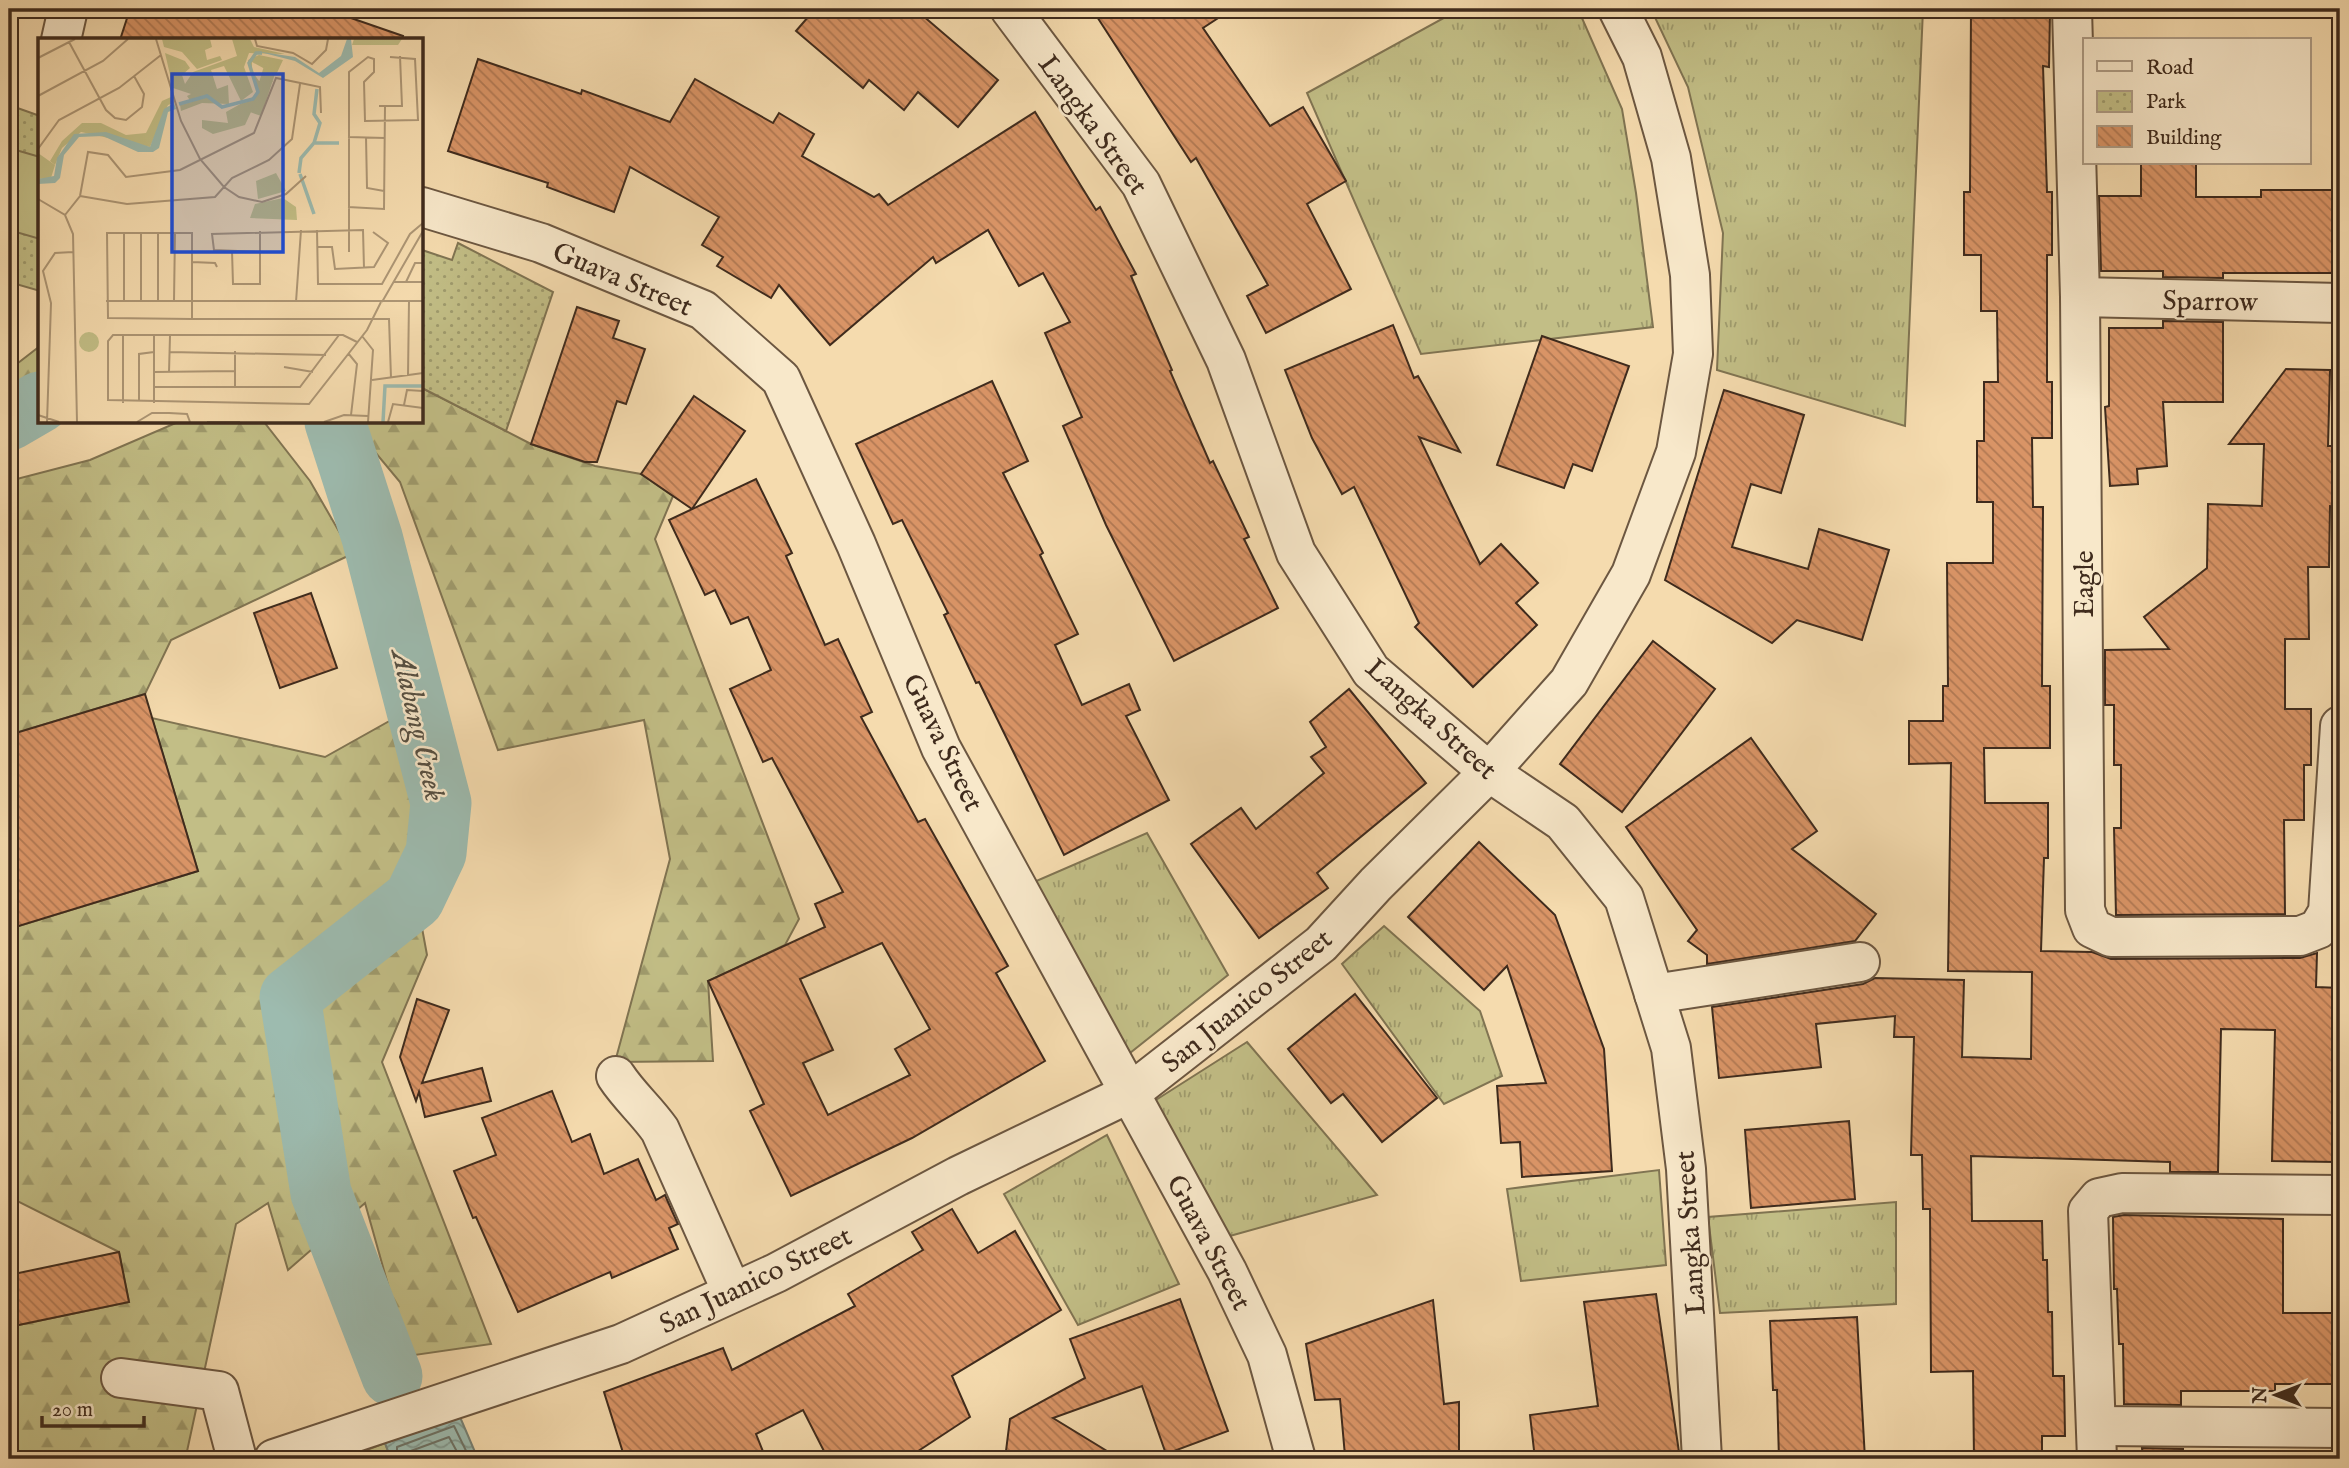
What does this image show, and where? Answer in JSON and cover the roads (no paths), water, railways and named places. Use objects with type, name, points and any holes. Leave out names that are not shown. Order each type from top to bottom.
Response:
[{"type":"street","points":[[61,38],[68,9]]},
{"type":"street","name":"Langka Street","points":[[1010,9],[1141,184],[1226,360],[1297,553],[1371,671],[1489,772],[1563,822],[1624,898],[1671,1048],[1686,1169],[1702,1459]]},
{"type":"street","name":"San Juanico Street","points":[[274,1459],[621,1344],[776,1273],[958,1176],[1130,1093],[1321,944],[1376,884],[1489,772],[1569,682],[1631,573],[1676,452],[1693,354],[1690,275],[1671,158],[1642,57],[1618,9]]},
{"type":"street","name":"Eagle","points":[[2072,9],[2080,297],[2085,910],[2092,928],[2111,937],[2300,936],[2318,929],[2328,912],[2340,726]]},
{"type":"street","name":"Guava Street","points":[[424,207],[541,243],[703,310],[781,379],[856,544],[942,748],[1227,1271],[1267,1355],[1296,1459]]},
{"type":"street","name":"Sparrow","points":[[2080,297],[2340,303]]},
{"type":"street","points":[[1654,994],[1860,962]]},
{"type":"street","points":[[616,1076],[631,1098],[648,1112],[660,1130],[732,1292]]},
{"type":"street","points":[[2340,1195],[2122,1193],[2099,1198],[2088,1211],[2097,1443],[2340,1428]]},
{"type":"street","points":[[121,1378],[219,1391],[237,1459]]},
{"type":"water","points":[[460,1417],[478,1459],[391,1459],[385,1443]]},
{"type":"waterway","name":"Alabang Creek","points":[[9,420],[38,403]]},
{"type":"waterway","name":"Alabang Creek","points":[[336,424],[372,537],[441,803],[436,853],[414,899],[290,997],[321,1193],[392,1376]]}]
